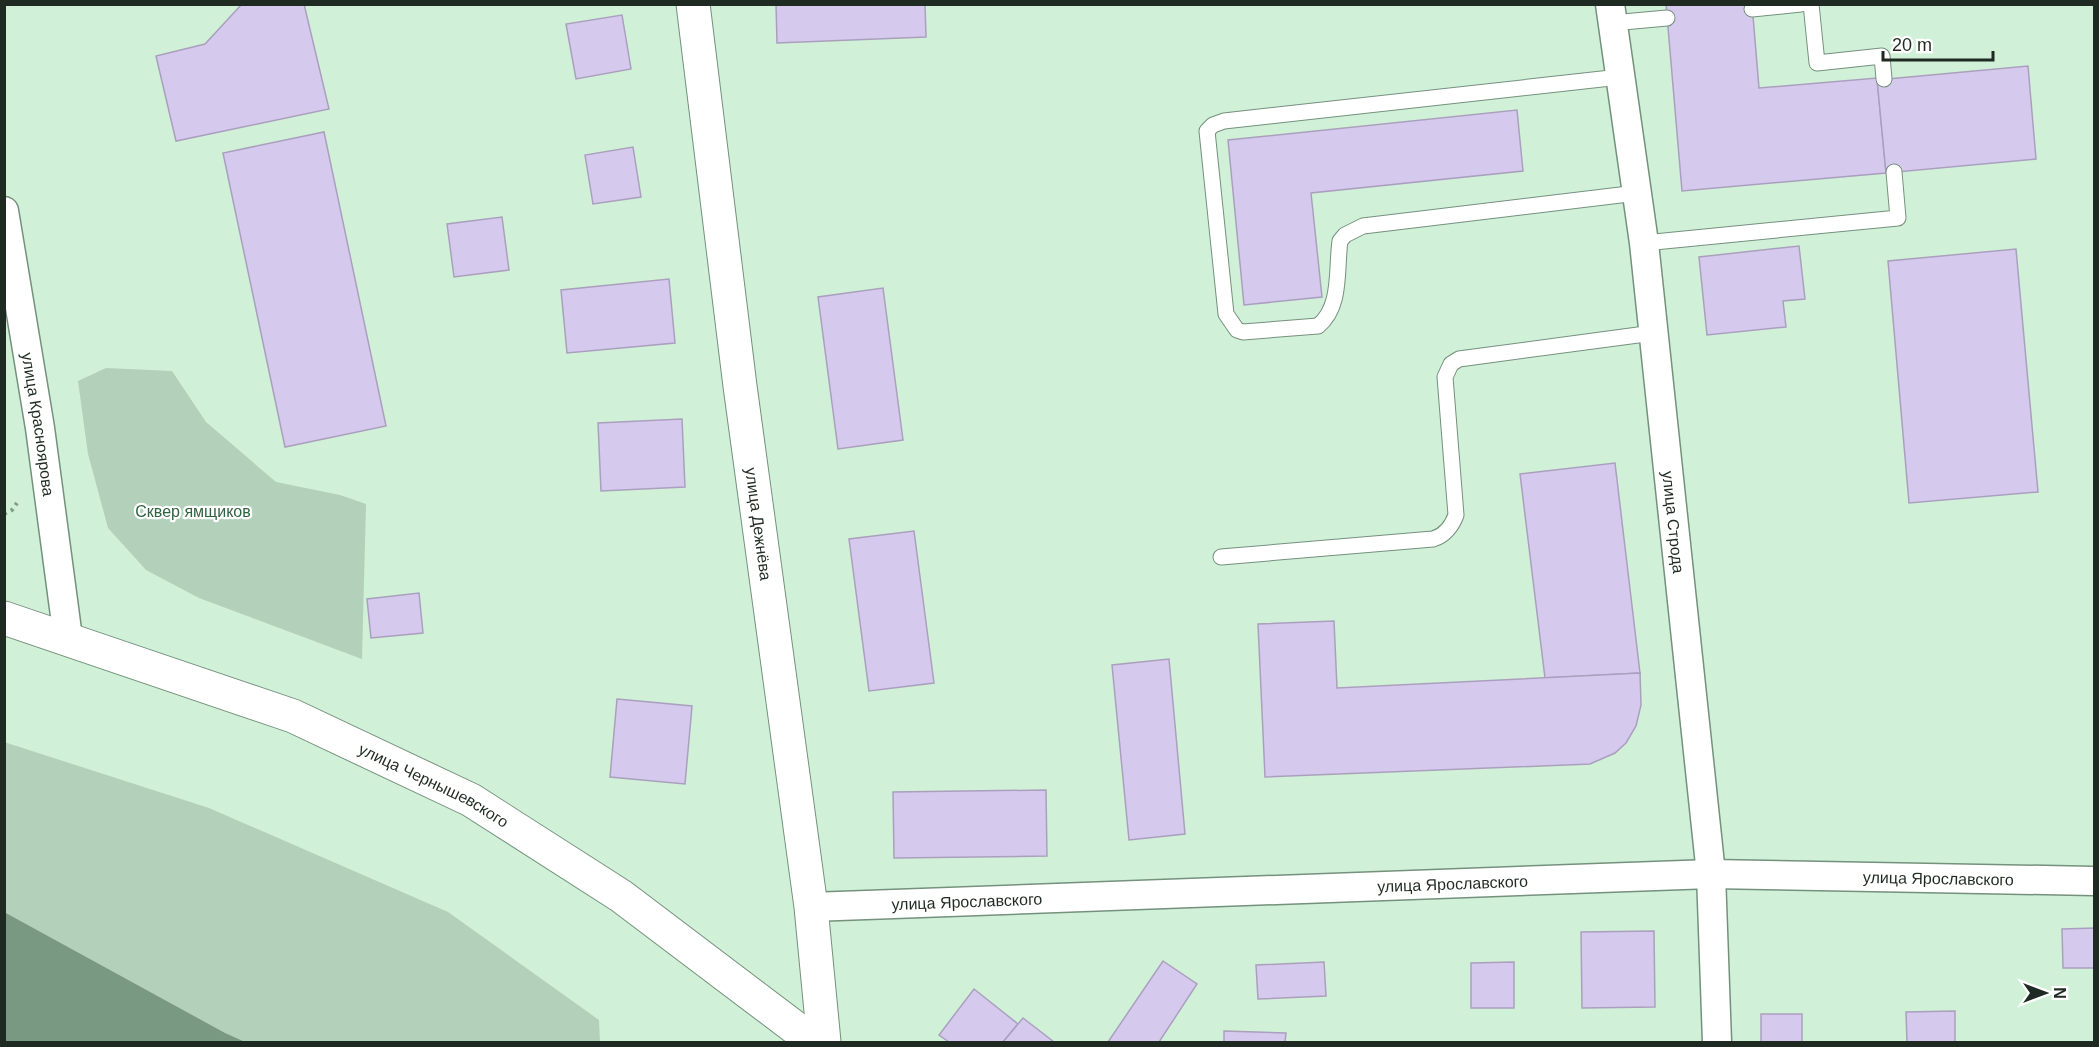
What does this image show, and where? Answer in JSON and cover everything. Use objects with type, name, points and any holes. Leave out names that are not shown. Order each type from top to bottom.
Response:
[{"type":"main road","name":"улица Дежнёва","points":[[693,4],[740,386],[811,907],[824,1042]]},
{"type":"main road","name":"улица Чернышевского","points":[[4,618],[293,716],[471,800],[621,896],[814,1042]]},
{"type":"street","name":"улица Строда","points":[[1611,14],[1644,243],[1711,874],[1717,1042]]},
{"type":"street","name":"улица Красноярова","points":[[4,211],[40,428],[68,638]]},
{"type":"street","name":"улица Ярославского","points":[[811,907],[1711,874],[2094,881]]},
{"type":"lane","points":[[1752,9],[1801,4]]},
{"type":"lane","points":[[1811,4],[1817,63],[1882,56],[1884,79]]},
{"type":"lane","points":[[1611,14],[1667,18]]},
{"type":"lane","points":[[1620,78],[1224,121],[1213,125],[1207,131],[1226,314],[1237,330],[1244,332],[1318,326],[1327,319],[1334,302],[1340,241],[1345,235],[1363,226],[1637,193]]},
{"type":"lane","points":[[1644,243],[1898,218],[1894,172]]},
{"type":"lane","points":[[1221,557],[1433,539],[1441,536],[1454,522],[1456,515],[1445,377],[1451,364],[1458,358],[1653,333]]},
{"type":"green space","name":"Сквер ямщиков","points":[[106,368],[172,371],[206,422],[276,482],[340,495],[366,504],[362,659],[199,598],[146,570],[108,528],[88,454],[78,381]]},
{"type":"green space","points":[[4,742],[209,808],[448,912],[599,1020],[600,1042],[5,1042]]},
{"type":"shaded area","points":[[4,912],[225,1033],[245,1042],[5,1042]]},
{"type":"building","points":[[242,4],[304,4],[329,109],[176,141],[156,56],[205,44]]},
{"type":"building","points":[[776,4],[925,4],[926,37],[777,43]]},
{"type":"building","points":[[1666,4],[1752,4],[1759,88],[1877,78],[1886,173],[1682,191]]},
{"type":"building","points":[[622,15],[631,69],[576,79],[566,24]]},
{"type":"building","points":[[2028,66],[2036,159],[1886,173],[1877,80]]},
{"type":"building","points":[[1517,110],[1523,171],[1311,193],[1322,297],[1244,305],[1228,140]]},
{"type":"building","points":[[324,132],[386,426],[285,447],[223,153]]},
{"type":"building","points":[[633,147],[641,197],[593,204],[585,155]]},
{"type":"building","points":[[502,217],[509,270],[454,277],[447,224]]},
{"type":"building","points":[[1799,246],[1805,299],[1783,301],[1786,327],[1707,335],[1699,257]]},
{"type":"building","points":[[2016,249],[2038,492],[1909,503],[1888,261]]},
{"type":"building","points":[[669,279],[675,343],[567,353],[561,290]]},
{"type":"building","points":[[883,288],[903,440],[838,449],[818,297]]},
{"type":"building","points":[[682,419],[685,487],[601,491],[598,423]]},
{"type":"building","points":[[1615,463],[1640,673],[1545,678],[1520,474]]},
{"type":"building","points":[[914,531],[934,683],[869,691],[849,539]]},
{"type":"building","points":[[419,593],[423,633],[371,638],[367,599]]},
{"type":"building","points":[[1334,621],[1337,688],[1640,673],[1641,705],[1636,726],[1626,743],[1615,753],[1590,764],[1265,777],[1258,624]]},
{"type":"building","points":[[1169,659],[1185,834],[1129,840],[1112,665]]},
{"type":"building","points":[[617,699],[692,706],[685,784],[610,777]]},
{"type":"building","points":[[1046,790],[1047,856],[894,858],[893,792]]},
{"type":"building","points":[[2094,928],[2094,968],[2063,968],[2062,929]]},
{"type":"building","points":[[1654,931],[1655,1007],[1582,1008],[1581,932]]},
{"type":"building","points":[[1163,961],[1197,984],[1159,1042],[1108,1042]]},
{"type":"building","points":[[1324,962],[1326,996],[1258,999],[1256,965]]},
{"type":"building","points":[[1514,962],[1514,1008],[1471,1008],[1471,963]]},
{"type":"building","points":[[974,989],[1018,1024],[1003,1042],[949,1042],[939,1035]]},
{"type":"building","points":[[1955,1011],[1955,1042],[1907,1042],[1906,1012]]},
{"type":"building","points":[[1761,1014],[1802,1014],[1802,1042],[1761,1042]]},
{"type":"building","points":[[1023,1018],[1054,1042],[1003,1042]]},
{"type":"building","points":[[1224,1031],[1286,1033],[1285,1042],[1224,1042]]}]
